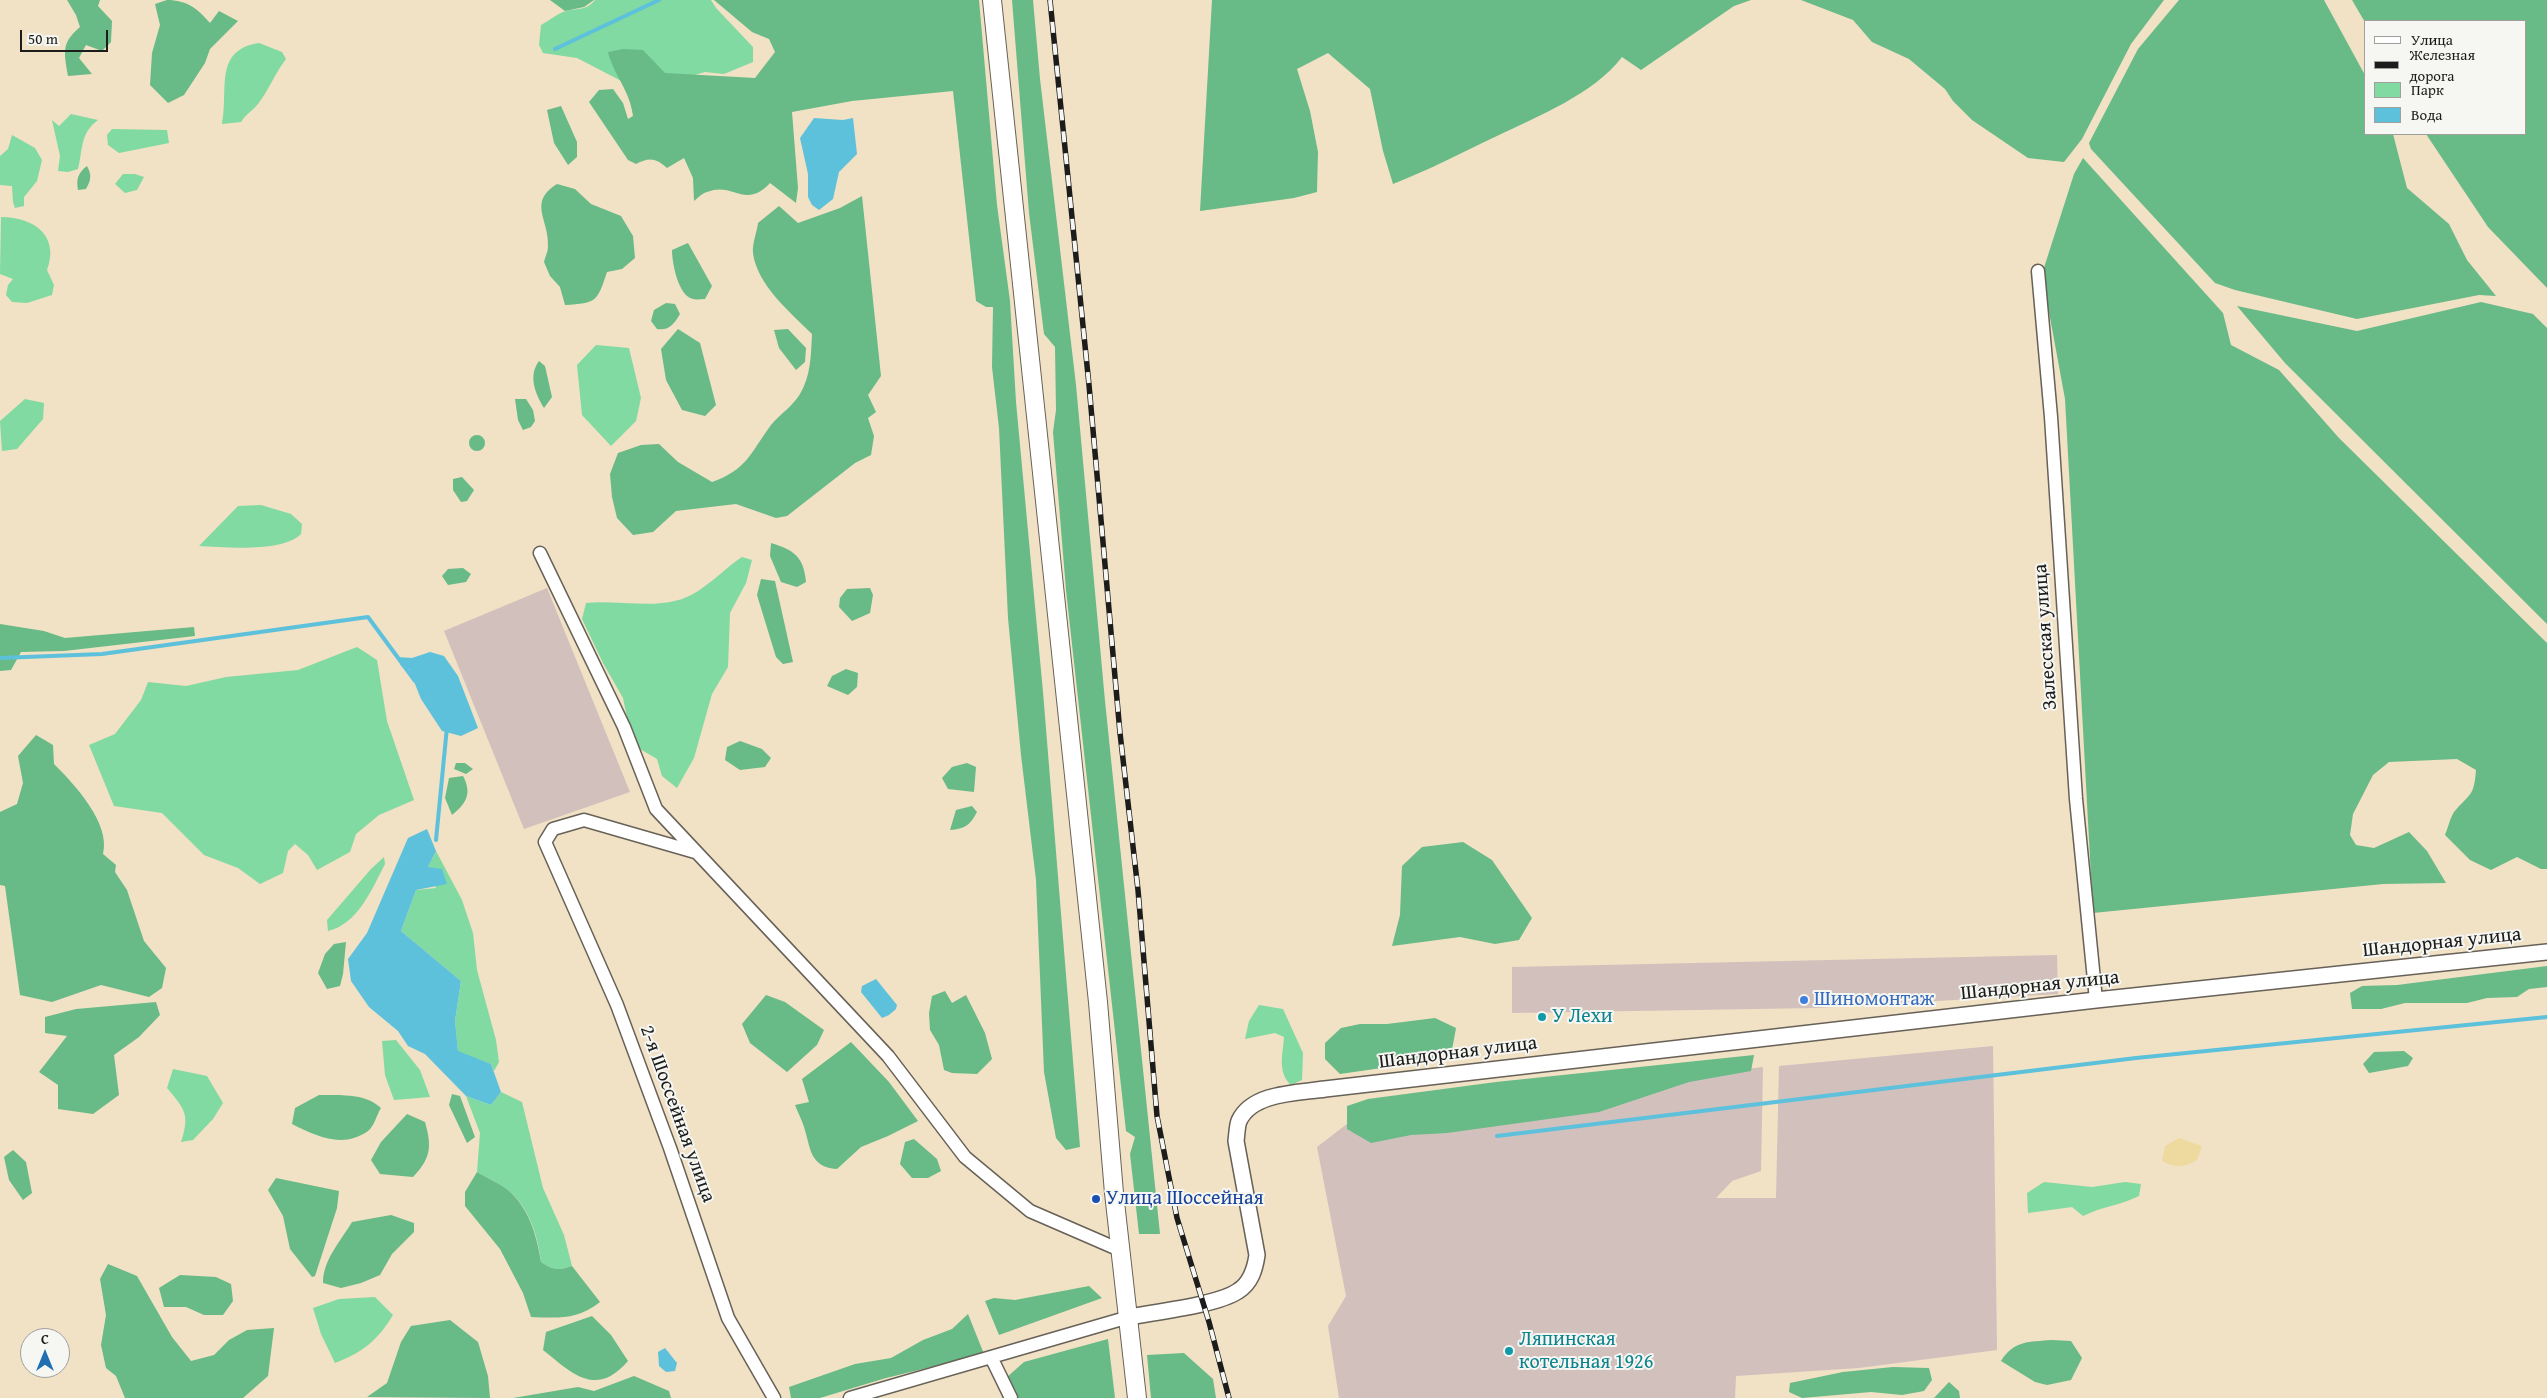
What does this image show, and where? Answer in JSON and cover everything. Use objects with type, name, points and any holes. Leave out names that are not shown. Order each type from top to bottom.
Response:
[{"type":"main road","points":[[992,0],[1097,992],[1111,1167],[1137,1398]]},
{"type":"street","name":"Залесская улица","points":[[2038,271],[2051,416],[2076,799],[2096,1000]]},
{"type":"street","points":[[540,553],[620,718],[656,810],[888,1056],[966,1157],[1030,1211],[1120,1250]]},
{"type":"street","name":"2-я Шоссейная улица","points":[[696,852],[584,820],[554,829],[546,842],[617,1005],[670,1148],[728,1318],[774,1398]]},
{"type":"street","name":"Шандорная улица","points":[[1129,1317],[1204,1303],[1237,1292],[1249,1280],[1256,1265],[1257,1255],[1236,1140],[1239,1121],[1248,1107],[1270,1098],[1326,1089],[2096,1000],[2547,952]]},
{"type":"street","points":[[850,1398],[1129,1317]]},
{"type":"street","points":[[991,1357],[1011,1398]]},
{"type":"shaded area","points":[[547,588],[630,792],[524,829],[444,631]]},
{"type":"shaded area","points":[[2057,955],[2058,994],[1816,1008],[1512,1013],[1512,967]]},
{"type":"shaded area","points":[[1993,1046],[1997,1350],[1859,1368],[1736,1376],[1735,1398],[1339,1398],[1328,1326],[1346,1296],[1317,1147],[1356,1117],[1763,1067],[1761,1171],[1732,1181],[1716,1198],[1776,1198],[1779,1066]]},
{"type":"green space","points":[[67,0],[100,0],[98,6],[112,21],[111,42],[102,51],[86,45],[79,58],[92,74],[68,76],[65,49],[70,38],[80,27],[76,15]]},
{"type":"green space","points":[[174,0],[192,6],[210,23],[219,11],[238,21],[210,49],[205,63],[184,95],[168,103],[150,85],[152,53],[160,25],[155,4]]},
{"type":"green space","points":[[550,0],[594,0],[584,7],[565,11]]},
{"type":"green space","points":[[595,0],[711,0],[716,8],[753,47],[753,62],[724,74],[705,72],[678,80],[633,87],[577,58],[543,53],[539,45],[541,25],[563,12],[585,8]]},
{"type":"green space","points":[[714,0],[979,0],[997,205],[1010,301],[1016,402],[1043,692],[1080,1147],[1066,1150],[1056,1138],[1044,1072],[1036,880],[1021,755],[1008,618],[999,428],[992,367],[993,307],[986,307],[976,301],[953,91],[852,101],[792,112],[798,188],[796,203],[770,183],[761,191],[753,194],[746,195],[716,190],[703,193],[694,201],[693,178],[684,158],[667,168],[656,160],[645,160],[636,164],[628,160],[589,102],[599,90],[613,89],[623,103],[628,119],[633,116],[629,98],[608,52],[623,49],[643,50],[665,73],[755,78],[775,52],[769,39],[752,32]]},
{"type":"green space","points":[[1012,0],[1033,0],[1040,79],[1076,385],[1105,701],[1160,1234],[1139,1234],[1130,1154],[1135,1137],[1126,1131],[1066,590],[1053,432],[1056,410],[1055,347],[1044,334],[1029,213]]},
{"type":"green space","points":[[1212,0],[1751,0],[1734,6],[1641,70],[1622,57],[1596,82],[1564,103],[1446,161],[1393,184],[1383,151],[1370,89],[1328,53],[1297,69],[1310,111],[1318,152],[1317,192],[1294,198],[1200,211]]},
{"type":"green space","points":[[1801,0],[2164,0],[2131,44],[2082,139],[2064,162],[2028,158],[1972,120],[1953,101],[1945,89],[1909,59],[1872,42],[1853,20]]},
{"type":"green space","points":[[2179,0],[2324,0],[2364,73],[2364,135],[2393,135],[2407,188],[2449,224],[2467,260],[2496,296],[2479,295],[2357,319],[2235,290],[2215,283],[2091,149],[2089,143],[2138,49]]},
{"type":"green space","points":[[2352,0],[2547,0],[2547,288],[2488,227],[2427,135],[2527,135],[2527,20],[2364,21]]},
{"type":"green space","points":[[259,43],[282,52],[286,59],[262,99],[241,122],[222,124],[226,73],[229,63],[235,54],[244,47]]},
{"type":"green space","points":[[561,106],[577,142],[577,157],[568,165],[554,143],[547,110]]},
{"type":"green space","points":[[71,114],[98,120],[92,125],[85,136],[78,169],[68,172],[58,171],[60,156],[52,120],[59,126]]},
{"type":"green space","points":[[112,129],[167,130],[169,143],[119,153],[108,145],[107,135]]},
{"type":"green space","points":[[12,135],[35,148],[42,160],[37,181],[24,197],[24,206],[15,208],[12,186],[0,185],[0,156],[8,149]]},
{"type":"green space","points":[[2083,158],[2223,313],[2231,345],[2279,370],[2339,438],[2547,643],[2547,869],[2541,869],[2517,857],[2491,870],[2470,860],[2445,835],[2454,812],[2472,790],[2476,770],[2457,759],[2389,762],[2373,775],[2353,814],[2350,835],[2356,845],[2374,848],[2409,832],[2427,851],[2446,883],[2383,884],[2093,913],[2065,399],[2042,274],[2074,174]]},
{"type":"green space","points":[[87,166],[90,172],[89,183],[86,189],[78,190],[78,176]]},
{"type":"green space","points":[[123,174],[135,174],[144,177],[137,190],[125,193],[115,184]]},
{"type":"green space","points":[[557,184],[575,189],[591,204],[621,216],[633,236],[635,258],[622,269],[607,272],[601,290],[590,302],[565,305],[560,287],[550,276],[544,262],[548,249],[548,237],[541,205],[548,191]]},
{"type":"green space","points":[[862,196],[881,376],[868,395],[876,412],[868,418],[874,436],[871,455],[855,463],[787,516],[776,518],[736,504],[676,511],[653,532],[633,535],[617,518],[612,497],[610,474],[618,453],[641,445],[659,444],[678,462],[712,482],[741,466],[771,425],[797,398],[804,387],[810,365],[812,334],[776,298],[761,276],[753,253],[758,223],[779,206],[798,223],[840,208]]},
{"type":"green space","points":[[1,217],[24,220],[41,231],[47,238],[50,247],[50,258],[47,270],[54,285],[52,295],[27,303],[12,302],[6,295],[8,285],[13,279],[0,274]]},
{"type":"green space","points":[[688,243],[712,286],[705,299],[688,297],[683,292],[677,278],[672,250]]},
{"type":"green space","points":[[2481,302],[2533,314],[2547,328],[2547,624],[2285,363],[2237,306],[2357,331]]},
{"type":"green space","points":[[666,303],[675,304],[680,314],[671,326],[665,329],[657,329],[651,321],[654,310]]},
{"type":"green space","points":[[678,329],[700,343],[716,405],[705,416],[682,410],[666,380],[661,349]]},
{"type":"green space","points":[[788,329],[806,348],[805,362],[796,370],[779,348],[774,330]]},
{"type":"green space","points":[[596,345],[629,348],[641,398],[636,421],[611,446],[582,415],[577,365]]},
{"type":"green space","points":[[539,361],[545,366],[552,397],[544,408],[533,379]]},
{"type":"green space","points":[[25,399],[44,403],[43,419],[17,449],[2,451],[0,421]]},
{"type":"green space","points":[[515,399],[526,399],[533,410],[535,421],[531,427],[523,430],[518,420]]},
{"type":"green space","points":[[474,435],[480,435],[485,440],[483,449],[474,451],[469,446],[469,440]]},
{"type":"green space","points":[[462,477],[474,490],[467,501],[461,502],[453,490],[453,479]]},
{"type":"green space","points":[[261,505],[291,514],[302,524],[301,534],[281,544],[253,548],[199,546],[238,506]]},
{"type":"green space","points":[[771,543],[792,552],[796,556],[803,566],[806,582],[797,587],[781,582],[770,556]]},
{"type":"green space","points":[[742,557],[752,560],[746,583],[730,613],[728,667],[712,694],[694,758],[677,788],[662,776],[657,759],[640,749],[629,727],[623,698],[603,663],[582,619],[586,603],[647,604],[682,599],[706,586]]},
{"type":"green space","points":[[463,568],[471,574],[466,582],[448,585],[442,576],[448,569]]},
{"type":"green space","points":[[761,579],[775,581],[793,662],[783,664],[776,657],[757,595]]},
{"type":"green space","points":[[870,588],[873,595],[870,613],[852,621],[839,607],[840,598],[847,589]]},
{"type":"green space","points":[[0,624],[44,631],[65,638],[194,627],[195,636],[64,651],[21,652],[11,670],[0,671]]},
{"type":"green space","points":[[357,647],[377,660],[387,721],[414,800],[379,815],[356,834],[350,852],[317,870],[308,855],[295,844],[288,851],[283,873],[260,884],[238,868],[204,855],[162,813],[114,806],[89,745],[115,734],[141,700],[148,682],[186,686],[226,677],[298,670]]},
{"type":"green space","points":[[846,669],[858,673],[857,687],[848,695],[827,686],[832,676]]},
{"type":"green space","points":[[36,735],[53,745],[54,764],[80,793],[96,817],[102,830],[103,854],[116,865],[115,872],[127,890],[144,941],[166,968],[162,988],[149,997],[101,985],[52,1002],[20,995],[5,886],[0,885],[0,812],[17,804],[23,783],[18,756]]},
{"type":"green space","points":[[740,741],[762,749],[771,758],[765,767],[740,770],[725,760],[727,747]]},
{"type":"green space","points":[[456,763],[465,763],[473,769],[466,774],[454,769]]},
{"type":"green space","points":[[967,763],[976,767],[974,792],[948,789],[942,778],[952,767]]},
{"type":"green space","points":[[463,776],[466,782],[467,797],[452,815],[445,798],[449,778]]},
{"type":"green space","points":[[972,806],[977,812],[972,820],[960,829],[950,830],[956,810]]},
{"type":"green space","points":[[1463,842],[1492,860],[1532,918],[1519,940],[1495,944],[1460,937],[1392,946],[1400,915],[1402,866],[1422,847]]},
{"type":"green space","points":[[436,851],[462,900],[473,933],[477,970],[496,1040],[499,1062],[494,1071],[491,1064],[458,1052],[455,1021],[461,981],[401,931],[416,890],[436,888],[428,867]]},
{"type":"green space","points":[[384,857],[385,864],[363,904],[348,921],[328,931],[327,920],[371,869]]},
{"type":"green space","points":[[346,942],[340,986],[327,989],[318,973],[325,954],[334,944]]},
{"type":"green space","points":[[2547,966],[2547,987],[2529,989],[2517,997],[2487,998],[2467,1003],[2405,1003],[2381,1009],[2352,1009],[2350,993],[2362,986],[2397,985]]},
{"type":"green space","points":[[945,991],[952,1003],[966,995],[985,1033],[992,1059],[977,1074],[952,1073],[944,1070],[939,1045],[930,1030],[929,1013],[932,996]]},
{"type":"green space","points":[[766,995],[785,1002],[824,1030],[817,1045],[787,1072],[750,1043],[742,1024]]},
{"type":"green space","points":[[156,1002],[160,1015],[139,1037],[114,1055],[119,1095],[93,1114],[58,1109],[58,1085],[39,1072],[67,1036],[45,1033],[45,1017],[76,1009]]},
{"type":"green space","points":[[1259,1005],[1283,1009],[1303,1053],[1302,1080],[1291,1085],[1284,1074],[1282,1063],[1284,1037],[1275,1033],[1245,1039],[1249,1021]]},
{"type":"green space","points":[[1435,1018],[1456,1028],[1452,1050],[1430,1061],[1340,1074],[1325,1059],[1325,1043],[1341,1028],[1360,1024],[1387,1024]]},
{"type":"green space","points":[[396,1040],[420,1070],[430,1097],[394,1100],[385,1075],[382,1041]]},
{"type":"green space","points":[[851,1042],[889,1082],[918,1121],[861,1147],[837,1169],[821,1165],[816,1160],[810,1149],[795,1105],[809,1102],[802,1079]]},
{"type":"green space","points":[[2404,1051],[2413,1058],[2408,1066],[2369,1073],[2363,1064],[2374,1052]]},
{"type":"green space","points":[[1754,1055],[1751,1071],[1689,1082],[1599,1112],[1447,1133],[1411,1135],[1371,1143],[1347,1129],[1347,1106],[1368,1099],[1496,1082]]},
{"type":"green space","points":[[173,1069],[207,1076],[223,1103],[213,1119],[193,1140],[181,1142],[185,1125],[184,1113],[182,1107],[167,1088]]},
{"type":"green space","points":[[501,1092],[522,1102],[543,1188],[564,1235],[572,1266],[556,1269],[541,1262],[535,1232],[522,1205],[508,1190],[477,1172],[480,1133],[466,1096],[491,1105]]},
{"type":"green space","points":[[452,1094],[460,1096],[475,1137],[467,1143],[449,1105]]},
{"type":"green space","points":[[319,1095],[360,1097],[375,1103],[381,1108],[372,1127],[368,1131],[349,1139],[330,1139],[310,1133],[292,1124],[295,1108]]},
{"type":"green space","points":[[407,1114],[425,1122],[429,1138],[427,1158],[413,1177],[380,1174],[371,1160],[381,1142]]},
{"type":"green space","points":[[914,1139],[937,1159],[941,1171],[928,1178],[912,1178],[900,1164],[905,1142]]},
{"type":"green space","points":[[13,1150],[26,1162],[32,1193],[23,1200],[9,1180],[4,1157]]},
{"type":"green space","points":[[477,1172],[508,1190],[521,1205],[531,1223],[541,1262],[556,1269],[572,1266],[600,1302],[592,1308],[567,1317],[531,1317],[523,1293],[500,1249],[465,1206],[465,1192]]},
{"type":"green space","points":[[276,1178],[339,1191],[337,1208],[315,1276],[312,1277],[290,1249],[283,1216],[268,1190]]},
{"type":"green space","points":[[2044,1182],[2092,1187],[2125,1182],[2141,1184],[2139,1196],[2083,1216],[2072,1207],[2028,1213],[2027,1193]]},
{"type":"green space","points":[[391,1215],[414,1223],[414,1232],[392,1254],[380,1275],[361,1283],[341,1288],[323,1283],[329,1259],[352,1222]]},
{"type":"green space","points":[[108,1264],[137,1276],[172,1337],[191,1361],[214,1355],[229,1340],[247,1330],[274,1328],[268,1376],[243,1398],[125,1398],[116,1376],[106,1368],[101,1345],[106,1315],[100,1279]]},
{"type":"green space","points":[[180,1275],[216,1277],[231,1284],[233,1301],[223,1315],[204,1315],[186,1307],[164,1307],[159,1288]]},
{"type":"green space","points":[[1089,1286],[1102,1298],[999,1335],[985,1301],[994,1298],[1015,1300]]},
{"type":"green space","points":[[375,1297],[393,1315],[381,1332],[368,1345],[353,1355],[335,1363],[321,1334],[313,1308],[339,1299]]},
{"type":"green space","points":[[968,1314],[984,1354],[886,1378],[820,1398],[791,1398],[789,1387],[855,1364],[891,1358],[923,1340],[952,1329]]},
{"type":"green space","points":[[592,1316],[611,1335],[628,1361],[616,1372],[605,1378],[595,1380],[575,1374],[543,1350],[546,1332]]},
{"type":"green space","points":[[450,1320],[478,1342],[488,1376],[490,1398],[367,1397],[387,1383],[401,1342],[411,1326]]},
{"type":"green space","points":[[1108,1339],[1115,1398],[1016,1398],[1006,1378],[1024,1362]]},
{"type":"green space","points":[[2052,1340],[2071,1341],[2082,1358],[2071,1380],[2047,1385],[2035,1382],[2001,1361],[2011,1349],[2023,1343]]},
{"type":"green space","points":[[1184,1353],[1213,1379],[1216,1398],[1151,1398],[1147,1355]]},
{"type":"green space","points":[[1893,1367],[1929,1368],[1932,1380],[1924,1391],[1902,1395],[1871,1392],[1802,1398],[1789,1392],[1790,1383],[1843,1372]]},
{"type":"green space","points":[[634,1376],[669,1391],[671,1398],[513,1398],[578,1387],[594,1391]]},
{"type":"green space","points":[[1949,1382],[1959,1391],[1960,1398],[1934,1398]]},
{"type":"sand","points":[[2179,1138],[2202,1146],[2197,1160],[2188,1165],[2180,1166],[2162,1161],[2165,1146]]},
{"type":"water","points":[[814,118],[843,120],[853,118],[857,154],[839,172],[833,199],[819,210],[812,205],[808,197],[808,174],[800,138]]},
{"type":"water","points":[[430,652],[444,656],[458,676],[478,728],[461,736],[442,731],[421,699],[409,669],[401,666],[398,657],[412,658]]},
{"type":"water","points":[[427,829],[436,851],[428,867],[442,869],[447,884],[416,890],[401,931],[461,981],[455,1021],[458,1051],[491,1064],[501,1092],[491,1105],[466,1096],[425,1054],[408,1046],[398,1031],[369,1007],[351,981],[348,959],[367,933],[408,838]]},
{"type":"water","points":[[876,979],[897,1005],[896,1009],[882,1018],[861,992],[862,986]]},
{"type":"water","points":[[665,1348],[677,1363],[675,1371],[666,1372],[659,1366],[658,1352]]},
{"type":"waterway","points":[[555,49],[659,0]]},
{"type":"waterway","points":[[0,658],[102,654],[368,617],[415,681]]},
{"type":"waterway","points":[[436,840],[447,727]]},
{"type":"waterway","points":[[1497,1136],[2136,1058],[2547,1017]]},
{"type":"railway","points":[[1050,0],[1089,385],[1120,733],[1138,890],[1157,1116],[1177,1218],[1209,1322],[1229,1398]]},
{"type":"place","name":"Шиномонтаж","points":[[1804,1000]]},
{"type":"place","name":"У Лехи","points":[[1542,1017]]},
{"type":"place","name":"Улица Шоссейная","points":[[1096,1199]]},
{"type":"place","name":"Ляпинская котельная 1926","points":[[1509,1351]]}]
